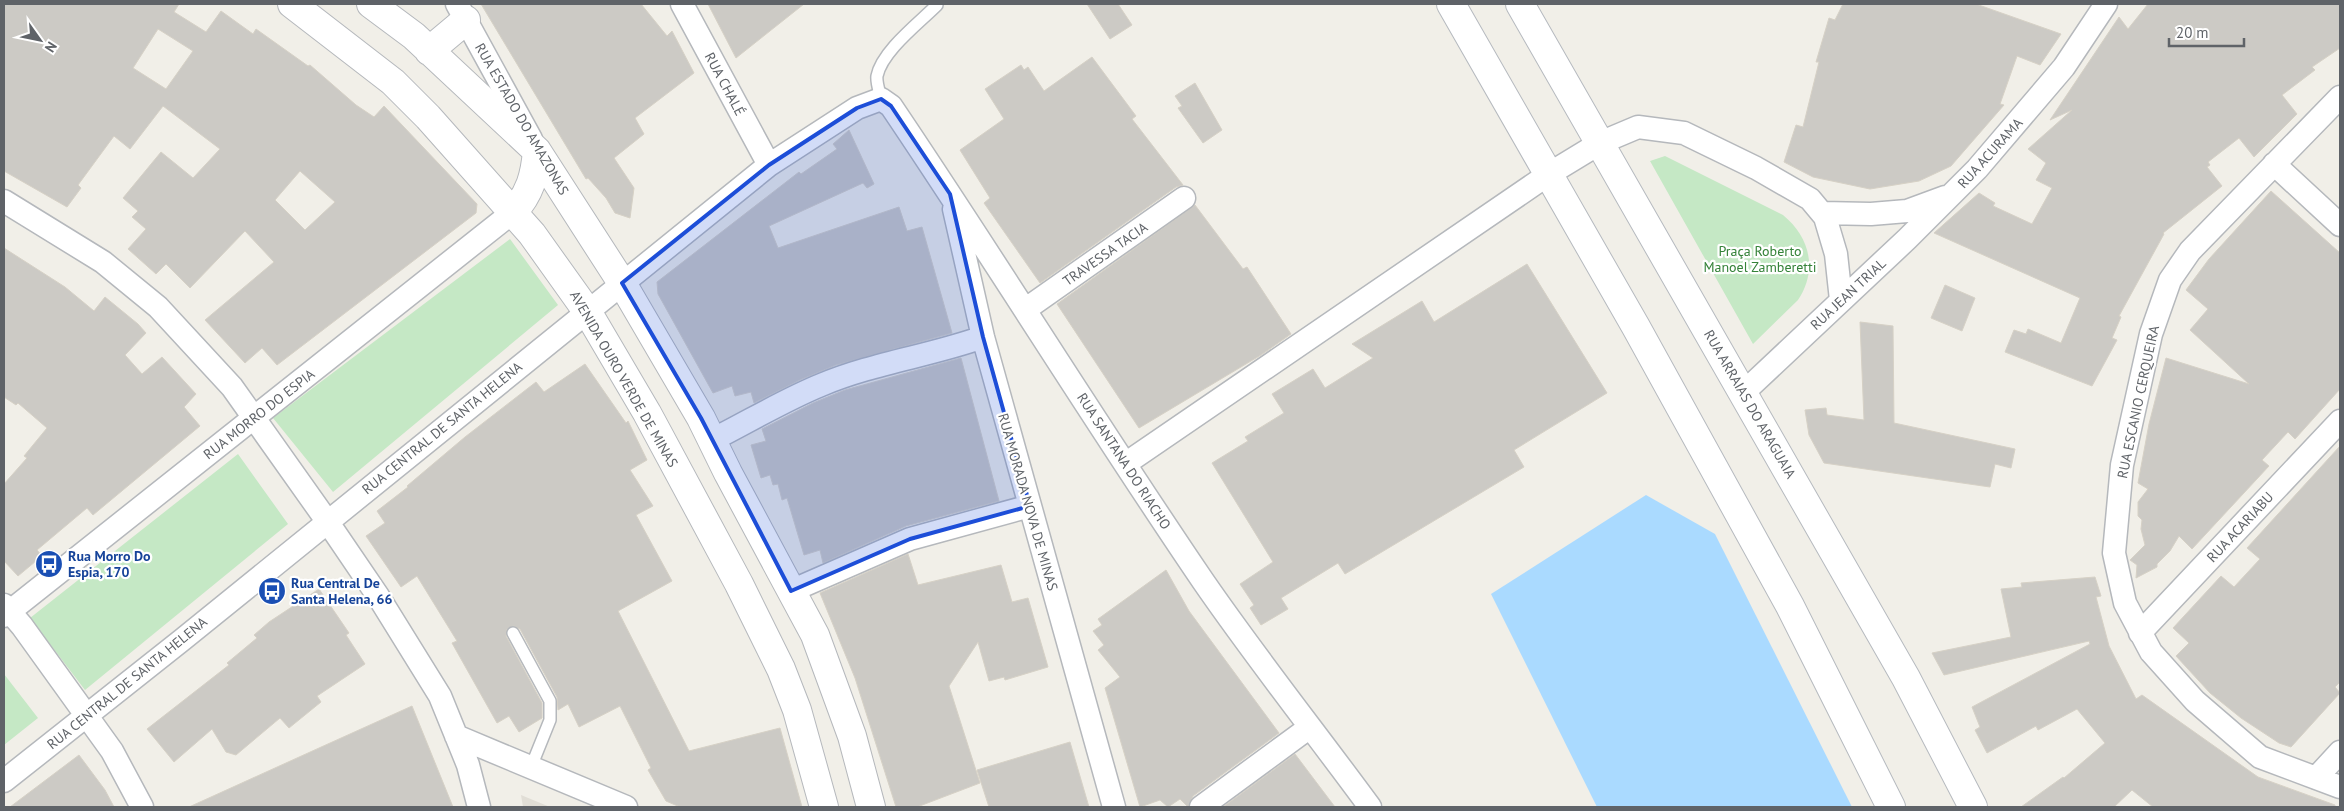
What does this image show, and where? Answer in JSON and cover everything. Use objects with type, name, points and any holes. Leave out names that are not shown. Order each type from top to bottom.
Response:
[{"type":"street","name":"AVENIDA OURO VERDE DE MINAS","points":[[292,4],[394,82],[428,117],[532,234],[587,311],[656,430],[739,584],[781,669],[797,710],[824,807]]},
{"type":"street","points":[[371,4],[414,36],[537,151],[536,167],[525,199],[513,212]]},
{"type":"street","name":"RUA CHALÉ","points":[[682,4],[769,165]]},
{"type":"street","points":[[1451,4],[1549,174],[1790,606],[1891,807]]},
{"type":"street","name":"RUA ARRAIAS DO ARAGUAIA","points":[[1520,4],[1906,678],[1973,807]]},
{"type":"street","name":"RUA ACURAMA","points":[[1822,213],[1871,214],[1908,211],[1952,194],[1977,169],[2064,67],[2106,4]]},
{"type":"street","points":[[429,51],[461,12]]},
{"type":"street","name":"RUA ESTADO DO AMAZONAS","points":[[461,12],[537,151],[622,283]]},
{"type":"street","name":"RUA ESCANIO CERQUEIRA","points":[[2340,97],[2190,251],[2170,280],[2151,334],[2122,465],[2114,553],[2125,603],[2140,633],[2151,652],[2195,701],[2260,756],[2340,787]]},
{"type":"street","name":"RUA CENTRAL DE SANTA HELENA","points":[[4,781],[769,165],[857,108],[886,103]]},
{"type":"street","name":"RUA SANTANA DO RIACHO","points":[[886,103],[950,194],[1203,581],[1370,807]]},
{"type":"street","points":[[1125,464],[1549,174],[1600,143],[1638,127],[1684,133],[1772,177],[1810,199],[1825,217],[1836,254],[1841,300]]},
{"type":"street","points":[[2274,164],[2340,225]]},
{"type":"street","name":"RUA MORADA NOVA DE MINAS","points":[[950,194],[983,337],[1114,807]]},
{"type":"street","name":"RUA JEAN TRIAL","points":[[1743,393],[1952,194]]},
{"type":"street","name":"TRAVESSA TACIA","points":[[1026,309],[1184,198]]},
{"type":"street","points":[[4,201],[103,262],[158,307],[232,387],[378,596],[440,696],[468,765],[479,807]]},
{"type":"street","name":"RUA MORRO DO ESPIA","points":[[6,611],[254,418],[513,212]]},
{"type":"street","points":[[622,283],[712,440],[815,635],[849,726],[871,807]]},
{"type":"street","points":[[712,440],[821,385],[884,364],[951,348],[983,337]]},
{"type":"street","name":"RUA ACARIABU","points":[[2140,633],[2340,421]]},
{"type":"street","points":[[791,591],[910,539],[1030,506]]},
{"type":"street","points":[[6,611],[22,626],[112,751],[142,807]]},
{"type":"street","points":[[1201,807],[1310,727]]},
{"type":"street","points":[[456,736],[626,807]]},
{"type":"street","points":[[2316,778],[2340,752]]},
{"type":"lane","points":[[886,103],[877,78],[882,64],[892,50],[937,6]]},
{"type":"lane","points":[[513,633],[550,701],[550,720],[531,767]]},
{"type":"highlighted area","points":[[881,99],[891,106],[950,194],[983,337],[1030,506],[910,539],[791,591],[701,418],[622,283],[769,165],[857,108]]},
{"type":"shaded area","points":[[521,795],[550,807],[523,807]]},
{"type":"green space","name":"Praça Roberto Manoel Zamberetti","points":[[1665,156],[1783,215],[1800,233],[1808,254],[1809,266],[1804,289],[1798,300],[1753,344],[1650,161]]},
{"type":"green space","points":[[510,239],[558,305],[333,492],[273,418]]},
{"type":"green space","points":[[238,454],[288,524],[85,690],[30,618]]},
{"type":"green space","points":[[4,674],[38,718],[4,745]]},
{"type":"water","points":[[1646,495],[1715,534],[1852,807],[1597,807],[1491,594]]},
{"type":"building","points":[[4,4],[179,4],[174,12],[206,32],[221,11],[253,34],[256,29],[308,66],[310,65],[356,105],[374,117],[384,106],[477,204],[476,213],[277,365],[262,348],[245,363],[205,320],[274,262],[245,231],[190,288],[166,264],[156,274],[128,249],[146,229],[132,217],[138,211],[123,198],[161,152],[193,178],[220,149],[163,106],[130,149],[114,136],[78,185],[81,188],[67,207],[4,171]],"holes":[[[158,29],[193,51],[166,89],[133,68]],[[300,171],[335,202],[305,230],[275,200]]]},
{"type":"building","points":[[481,4],[641,4],[667,36],[672,31],[694,73],[635,118],[644,134],[614,158],[634,188],[630,218],[615,213],[606,198],[588,178],[586,179]]},
{"type":"building","points":[[708,4],[804,4],[736,58]]},
{"type":"building","points":[[1087,4],[1118,4],[1132,25],[1110,39]]},
{"type":"building","points":[[1843,4],[1976,4],[2061,34],[2040,65],[2017,56],[2000,104],[2004,105],[1951,166],[1919,181],[1870,189],[1813,177],[1784,162],[1796,125],[1803,127],[1819,62],[1816,62],[1829,18],[1835,20]]},
{"type":"building","points":[[2148,4],[2340,4],[2340,48],[2312,67],[2315,70],[2282,95],[2297,114],[2254,157],[2239,138],[2208,162],[2210,165],[2207,167],[2222,186],[2163,233],[2119,316],[2121,317],[2112,338],[2117,340],[2092,386],[2005,352],[2014,330],[2026,334],[2028,329],[2061,343],[2080,298],[1934,233],[1979,193],[1995,203],[1993,206],[2032,224],[2052,188],[2036,180],[2046,163],[2028,149],[2072,110],[2050,120],[2119,17],[2128,29]]},
{"type":"building","points":[[1092,57],[1136,116],[1132,119],[1183,185],[1176,187],[1040,283],[984,203],[990,198],[960,150],[1004,119],[985,89],[1021,65],[1024,70],[1028,67],[1044,91]]},
{"type":"building","points":[[1195,83],[1222,130],[1203,143],[1178,108],[1182,106],[1175,96]]},
{"type":"building","points":[[849,130],[874,184],[867,188],[863,183],[769,226],[778,248],[899,207],[907,231],[922,227],[952,333],[836,365],[802,379],[754,403],[751,392],[735,396],[732,386],[713,393],[658,294],[657,282],[799,172],[801,174],[837,149],[833,144]]},
{"type":"building","points":[[2271,191],[2340,253],[2340,389],[2295,439],[2288,432],[2262,460],[2269,466],[2192,549],[2179,536],[2170,551],[2157,564],[2157,567],[2136,578],[2137,565],[2130,560],[2145,545],[2141,529],[2142,520],[2138,516],[2138,502],[2148,489],[2138,483],[2149,424],[2166,358],[2249,384],[2190,330],[2208,309],[2186,290],[2209,259]]},
{"type":"building","points":[[1195,205],[1243,269],[1247,267],[1291,334],[1261,355],[1139,428],[1057,304]]},
{"type":"building","points":[[4,248],[65,287],[94,311],[105,297],[138,324],[146,333],[125,355],[142,374],[162,357],[196,394],[184,407],[200,426],[93,515],[87,508],[37,550],[42,556],[18,576],[4,561],[4,484],[27,458],[24,456],[47,428],[18,403],[16,405],[4,397]]},
{"type":"building","points":[[1527,264],[1607,393],[1514,450],[1524,467],[1345,574],[1338,563],[1281,598],[1288,609],[1261,625],[1250,608],[1254,605],[1240,584],[1273,562],[1212,463],[1248,441],[1245,437],[1284,413],[1272,394],[1313,369],[1325,388],[1373,358],[1352,344],[1422,301],[1434,322]]},
{"type":"building","points":[[1945,285],[1975,298],[1962,331],[1931,318]]},
{"type":"building","points":[[1860,322],[1893,326],[1894,423],[2015,449],[2011,468],[1995,464],[1990,487],[1824,463],[1809,435],[1805,410],[1826,408],[1827,415],[1864,420]]},
{"type":"building","points":[[961,358],[999,501],[906,526],[823,563],[820,550],[804,555],[787,498],[782,500],[778,484],[773,485],[770,475],[761,478],[751,445],[766,441],[762,429],[813,403],[845,390]]},
{"type":"building","points":[[585,364],[626,423],[628,421],[647,460],[630,470],[653,506],[636,515],[672,581],[618,611],[689,751],[780,728],[802,807],[680,807],[666,801],[648,770],[651,768],[620,706],[579,727],[568,704],[558,710],[557,697],[520,629],[514,626],[507,629],[506,636],[542,703],[542,718],[519,732],[509,716],[497,723],[452,643],[457,641],[417,576],[401,587],[366,536],[385,523],[377,511],[408,487],[465,437],[536,382],[544,392]]},
{"type":"building","points":[[2340,446],[2340,682],[2335,687],[2340,693],[2291,747],[2279,743],[2241,718],[2210,693],[2176,656],[2189,643],[2173,628],[2221,576],[2234,587],[2260,559],[2247,548]]},
{"type":"building","points":[[908,554],[918,585],[1001,565],[1012,602],[1028,598],[1048,667],[1005,680],[1004,677],[989,681],[978,642],[949,686],[980,783],[917,807],[896,807],[855,678],[820,593]]},
{"type":"building","points":[[1166,570],[1189,611],[1279,733],[1193,796],[1188,807],[1180,799],[1168,807],[1160,800],[1140,807],[1105,688],[1120,677],[1098,650],[1104,645],[1093,631],[1102,625],[1098,619]]},
{"type":"building","points":[[2095,577],[2101,596],[2096,597],[2109,646],[2136,699],[2142,695],[2258,777],[2335,805],[2335,807],[2153,807],[2132,790],[2114,807],[2021,807],[2064,778],[2105,743],[2077,709],[2038,730],[2036,726],[1987,753],[1975,730],[1980,727],[1972,707],[2090,644],[2089,641],[1944,675],[1932,653],[2011,637],[2001,589],[2022,587],[2021,583]]},
{"type":"building","points":[[319,589],[349,633],[346,635],[365,664],[317,696],[321,702],[289,728],[280,718],[236,755],[226,752],[212,729],[174,762],[147,729],[229,665],[227,663],[257,638],[254,635],[269,622]]},
{"type":"building","points":[[412,706],[453,807],[189,807],[319,748]]},
{"type":"building","points":[[1070,742],[1089,807],[989,807],[977,770]]},
{"type":"building","points":[[1295,754],[1335,807],[1223,807]]},
{"type":"building","points":[[79,755],[105,790],[114,807],[10,807]]},
{"type":"place","name":"Rua Morro Do Espia, 170","points":[[49,564]]},
{"type":"place","name":"Rua Central De Santa Helena, 66","points":[[272,591]]}]
